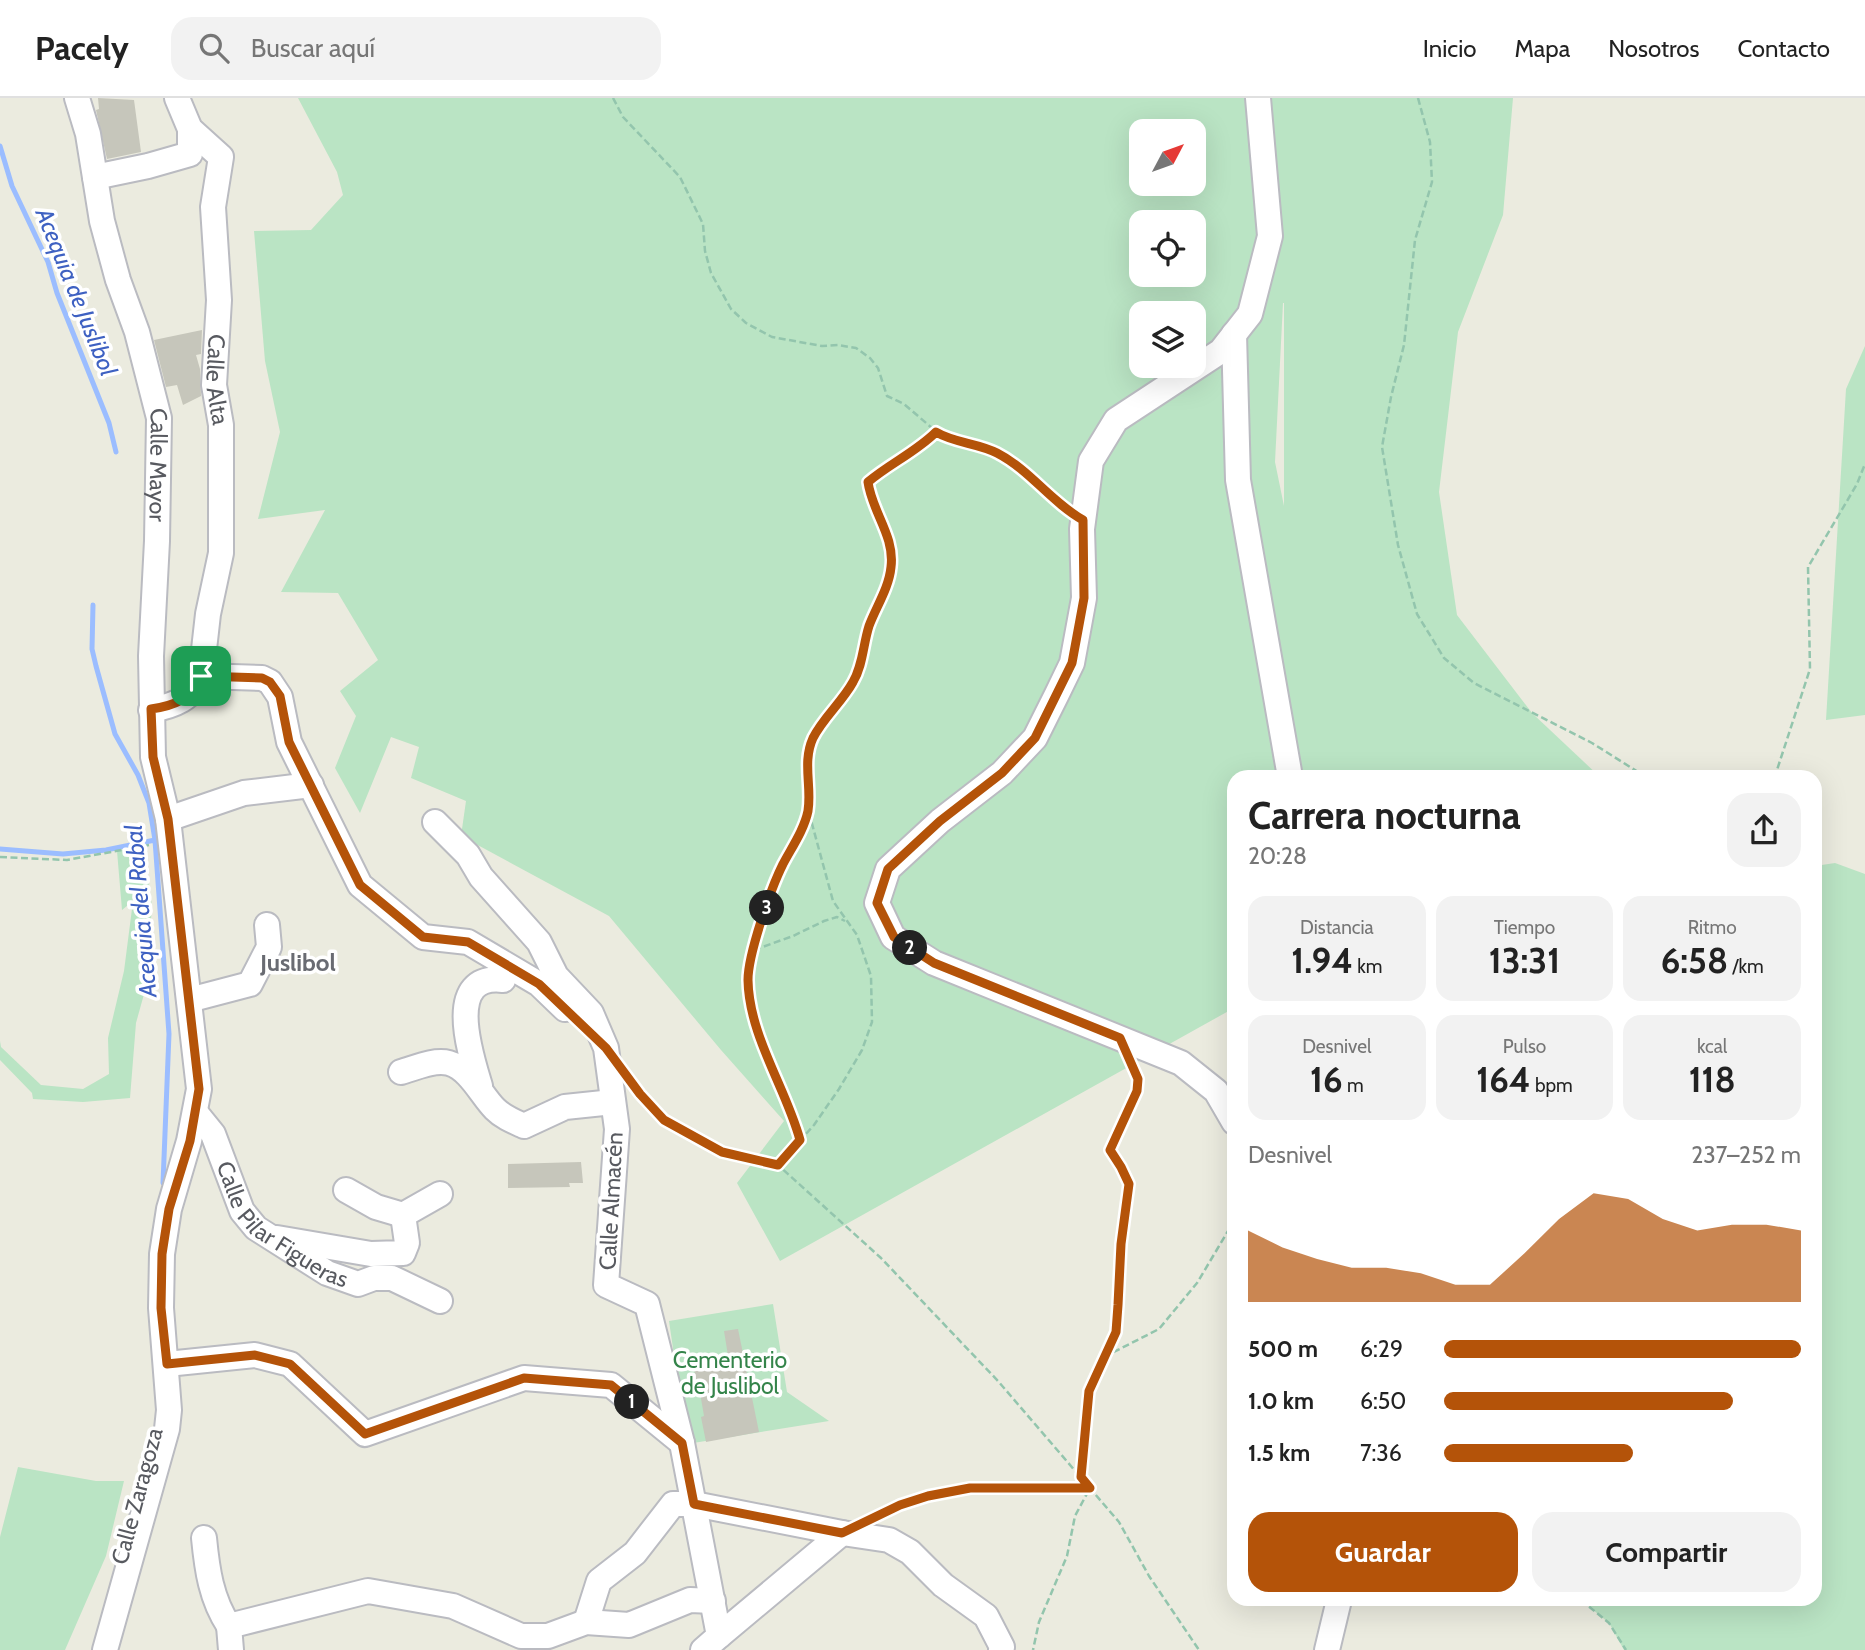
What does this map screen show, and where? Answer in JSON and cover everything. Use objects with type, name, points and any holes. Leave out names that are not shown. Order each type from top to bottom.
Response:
[{"type":"street","name":"Calle Mayor","points":[[76,98],[88,134],[110,255],[137,332],[159,418],[151,709],[153,757],[162,835]]},
{"type":"street","name":"Calle Alta","points":[[177,98],[190,129],[221,157],[213,207],[219,300],[214,385],[221,425],[221,553],[208,614],[201,676]]},
{"type":"street","points":[[1227,1110],[1216,1091],[1181,1063],[934,963],[894,937],[877,903],[888,869],[940,821],[1002,773],[1035,738],[1072,663],[1084,598],[1083,520],[1091,461],[1116,420],[1221,351],[1250,314],[1270,236],[1258,98]]},
{"type":"street","points":[[95,177],[190,154],[190,129]]},
{"type":"street","points":[[1234,334],[1238,480],[1289,770]]},
{"type":"street","points":[[151,709],[169,707],[180,702],[192,692],[201,676],[262,678],[270,682],[280,696],[289,742],[360,885],[423,937],[468,942],[539,984],[606,1048]]},
{"type":"street","points":[[162,835],[244,793],[311,785]]},
{"type":"street","name":"Calle Almacén","points":[[435,822],[468,855],[481,877],[539,942],[556,976],[591,1013],[606,1048],[617,1129],[606,1285],[647,1304],[682,1443],[713,1601],[711,1643]]},
{"type":"street","name":"Calle Zaragoza","points":[[106,1650],[167,1429],[167,1364],[161,1308],[162,1254],[169,1209],[196,1113],[198,1070],[162,835]]},
{"type":"street","points":[[189,1000],[250,984],[269,947],[267,925]]},
{"type":"street","points":[[483,1093],[468,1048],[464,1021],[468,1000],[477,985],[485,980],[503,981]]},
{"type":"street","points":[[401,1072],[427,1064],[447,1062],[458,1067],[495,1109],[524,1126],[565,1107],[613,1102]]},
{"type":"street","name":"Calle Pilar Figueras","points":[[196,1113],[213,1134],[246,1218],[270,1238],[303,1260],[347,1281],[358,1284],[374,1278],[392,1278],[440,1301]]},
{"type":"street","points":[[346,1190],[376,1207],[403,1215],[440,1194]]},
{"type":"street","points":[[270,1238],[285,1238],[371,1254],[403,1253],[407,1243],[403,1215]]},
{"type":"street","points":[[167,1364],[255,1355],[290,1364],[365,1434],[524,1378],[611,1385],[682,1443]]},
{"type":"street","points":[[586,1622],[599,1581],[635,1553],[673,1504],[694,1504],[889,1540],[910,1552],[943,1585],[986,1616],[1002,1648]]},
{"type":"street","points":[[711,1643],[842,1533]]},
{"type":"street","points":[[204,1538],[207,1572],[230,1638],[368,1591],[453,1606],[521,1636],[548,1636],[586,1622],[629,1625],[690,1600],[713,1601]]},
{"type":"street","points":[[1327,1650],[1335,1606]]},
{"type":"path","points":[[613,98],[623,117],[680,177],[703,224],[705,251],[711,273],[731,309],[746,323],[772,337],[822,346],[856,348],[878,368],[887,396],[904,404],[936,432],[995,452],[1015,464],[1069,512],[1083,520]]},
{"type":"path","points":[[1418,98],[1430,142],[1432,182],[1415,240],[1404,345],[1382,447],[1398,545],[1417,614],[1444,658],[1474,683],[1592,743],[1635,770]]},
{"type":"path","points":[[778,1165],[814,1125],[839,1089],[862,1049],[872,1022],[871,976],[862,946],[834,901],[808,809],[807,764],[813,738],[855,680],[868,628],[891,569],[890,539],[870,495],[868,482],[924,444],[936,432]]},
{"type":"path","points":[[1777,770],[1810,669],[1808,567],[1857,484],[1865,464]]},
{"type":"path","points":[[800,1140],[756,1023],[748,979],[775,881],[808,809]]},
{"type":"path","points":[[0,857],[67,860],[162,835]]},
{"type":"path","points":[[754,950],[824,921],[837,917],[847,921]]},
{"type":"path","points":[[1081,1477],[1089,1391],[1116,1332],[1121,1244],[1129,1184],[1110,1150],[1137,1091],[1138,1079],[1120,1038]]},
{"type":"path","points":[[626,1076],[664,1120],[722,1152],[778,1165],[881,1258],[998,1381],[1119,1522],[1149,1576],[1199,1650]]},
{"type":"path","points":[[1104,1357],[1159,1329],[1197,1283],[1227,1233]]},
{"type":"path","points":[[877,1516],[928,1496],[970,1488],[1090,1488]]},
{"type":"path","points":[[1033,1650],[1039,1622],[1067,1556],[1075,1516],[1090,1488]]},
{"type":"path","points":[[1588,1606],[1609,1623],[1626,1650]]},
{"type":"green space","points":[[298,98],[1513,98],[1503,215],[1458,332],[1439,492],[1457,615],[1532,713],[1593,770],[1227,770],[1227,1012],[780,1261],[737,1183],[784,1121],[609,916],[461,836],[466,801],[411,778],[419,747],[391,737],[360,813],[335,768],[356,716],[340,691],[378,660],[338,593],[281,592],[325,510],[258,519],[280,432],[265,361],[254,231],[311,230],[343,195],[337,172]],"holes":[[[1284,303],[1284,506],[1275,462]]]},
{"type":"green space","points":[[1865,346],[1865,715],[1826,720],[1846,389]]},
{"type":"green space","points":[[143,846],[152,906],[146,987],[136,1023],[130,1098],[83,1102],[33,1099],[32,1093],[0,1060],[0,1041],[1,1047],[41,1085],[83,1089],[109,1074],[108,1038],[124,971],[133,901],[122,910],[117,851]]},
{"type":"green space","points":[[1835,863],[1865,874],[1865,1650],[1624,1650],[1609,1623],[1588,1606],[1822,1606],[1822,865]]},
{"type":"green space","name":"Cementerio de Juslibol","points":[[773,1304],[787,1392],[829,1421],[687,1444],[669,1321]]},
{"type":"green space","points":[[18,1467],[96,1481],[124,1481],[106,1556],[65,1650],[0,1650],[0,1537]]},
{"type":"building","points":[[98,98],[134,100],[141,152],[107,159],[96,110],[99,109]]},
{"type":"building","points":[[202,330],[201,354],[196,355],[200,369],[201,396],[183,405],[177,385],[166,387],[154,340]]},
{"type":"building","points":[[581,1162],[583,1183],[569,1183],[570,1187],[508,1188],[508,1164]]},
{"type":"building","points":[[738,1329],[759,1432],[706,1442],[701,1417],[704,1416],[694,1368],[729,1362],[724,1331]]},
{"type":"waterway","name":"Acequia de Juslibol","points":[[0,146],[12,186],[48,262],[57,293],[109,423],[116,452]]},
{"type":"waterway","name":"Acequia del Rabal","points":[[93,605],[92,649],[96,666],[115,734],[138,775],[149,803],[155,840],[169,1034],[163,1183]]},
{"type":"waterway","points":[[0,849],[63,854],[106,850],[155,840]]},
{"type":"district","name":"Juslibol","points":[[298,963]]},
{"type":"route","points":[[936,432],[995,452],[1015,464],[1069,512],[1083,520],[1084,598],[1072,663],[1035,738],[1002,773],[940,821],[888,869],[877,903],[894,937],[934,963],[1120,1038],[1138,1079],[1137,1091],[1110,1150],[1129,1184],[1121,1244],[1116,1332],[1089,1391],[1081,1477],[1090,1488],[970,1488],[928,1496],[900,1505],[842,1533],[694,1504],[682,1443],[611,1385],[524,1378],[365,1434],[290,1364],[255,1355],[167,1364],[160,1286],[162,1254],[169,1209],[190,1141],[199,1089],[168,819],[153,757],[151,709],[169,707],[180,702],[192,692],[201,676],[262,678],[275,688],[280,696],[289,742],[360,885],[423,937],[468,942],[539,984],[606,1048],[640,1094],[664,1120],[722,1152],[778,1165],[800,1140],[756,1023],[748,979],[775,881],[798,836],[808,809],[807,764],[813,738],[855,680],[868,628],[891,569],[890,539],[870,495],[868,482],[924,444],[936,432]]}]
